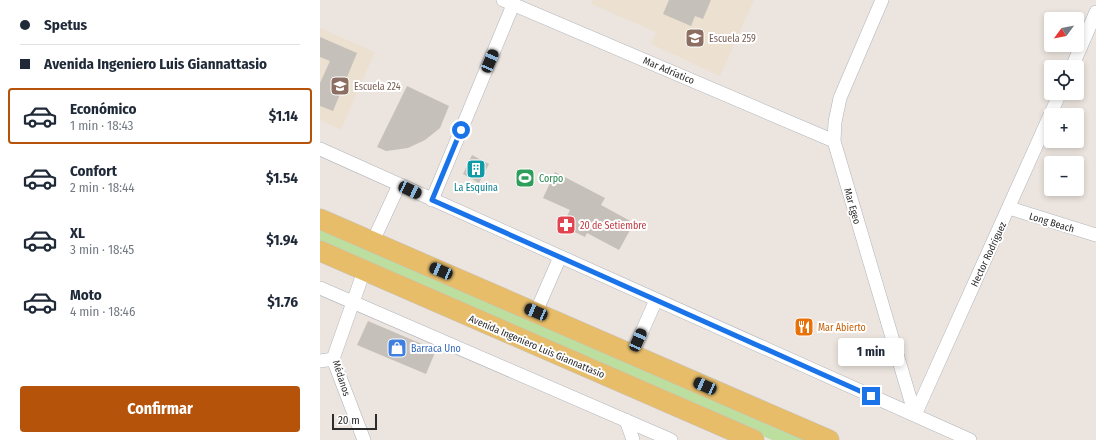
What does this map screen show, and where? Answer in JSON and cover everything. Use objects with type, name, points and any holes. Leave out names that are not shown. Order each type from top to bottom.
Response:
[{"type":"main road","points":[[320,219],[828,440]]},
{"type":"main road","name":"Avenida Ingeniero Luis Giannattasio","points":[[320,251],[754,440]]},
{"type":"street","name":"Mar Egeo","points":[[882,0],[840,98],[835,122],[834,141],[914,415]]},
{"type":"street","name":"Mar Adríatico","points":[[508,2],[834,141]]},
{"type":"street","points":[[432,200],[508,2]]},
{"type":"street","points":[[1075,60],[1096,12]]},
{"type":"street","name":"Hector Rodriguez","points":[[914,415],[1057,100]]},
{"type":"street","points":[[320,149],[970,440]]},
{"type":"street","points":[[373,241],[399,185]]},
{"type":"street","name":"Long Beach","points":[[1009,208],[1096,235]]},
{"type":"street","points":[[536,312],[560,257]]},
{"type":"street","name":"Médanos","points":[[364,271],[333,359],[364,440]]},
{"type":"street","points":[[320,288],[672,440]]},
{"type":"street","points":[[632,354],[656,300]]},
{"type":"street","points":[[320,361],[333,359]]},
{"type":"street","points":[[626,420],[633,440]]},
{"type":"shaded area","name":"Escuela 259","points":[[593,0],[754,0],[720,76],[651,44],[656,32],[591,4]]},
{"type":"shaded area","name":"Escuela 224","points":[[320,28],[375,52],[341,130],[320,120]]},
{"type":"green space","points":[[320,227],[808,440],[772,440],[320,243]]},
{"type":"building","points":[[669,0],[711,0],[703,19],[695,16],[691,26],[663,14]]},
{"type":"building","points":[[320,37],[357,53],[333,111],[320,106],[320,83],[330,61],[320,57]]},
{"type":"building","points":[[407,86],[449,106],[440,128],[425,140],[408,148],[386,151],[377,147]]},
{"type":"building","name":"La Esquina","points":[[472,155],[489,164],[479,183],[463,174]]},
{"type":"building","points":[[555,172],[605,198],[601,205],[634,223],[619,250],[587,233],[585,237],[562,226],[570,210],[543,198]]},
{"type":"building","name":"Barraca Uno","points":[[368,321],[436,350],[426,374],[357,345]]},
{"type":"place","name":"Escuela 259","points":[[695,38]]},
{"type":"place","name":"Escuela 224","points":[[340,86]]},
{"type":"place","name":"La Esquina","points":[[476,169]]},
{"type":"place","name":"Corpo","points":[[525,178]]},
{"type":"place","name":"20 de Setiembre","points":[[566,225]]},
{"type":"place","name":"Mar Abierto","points":[[804,327]]},
{"type":"place","name":"Barraca Uno","points":[[397,348]]},
{"type":"route","points":[[461,130],[432,200],[871,396]]}]
